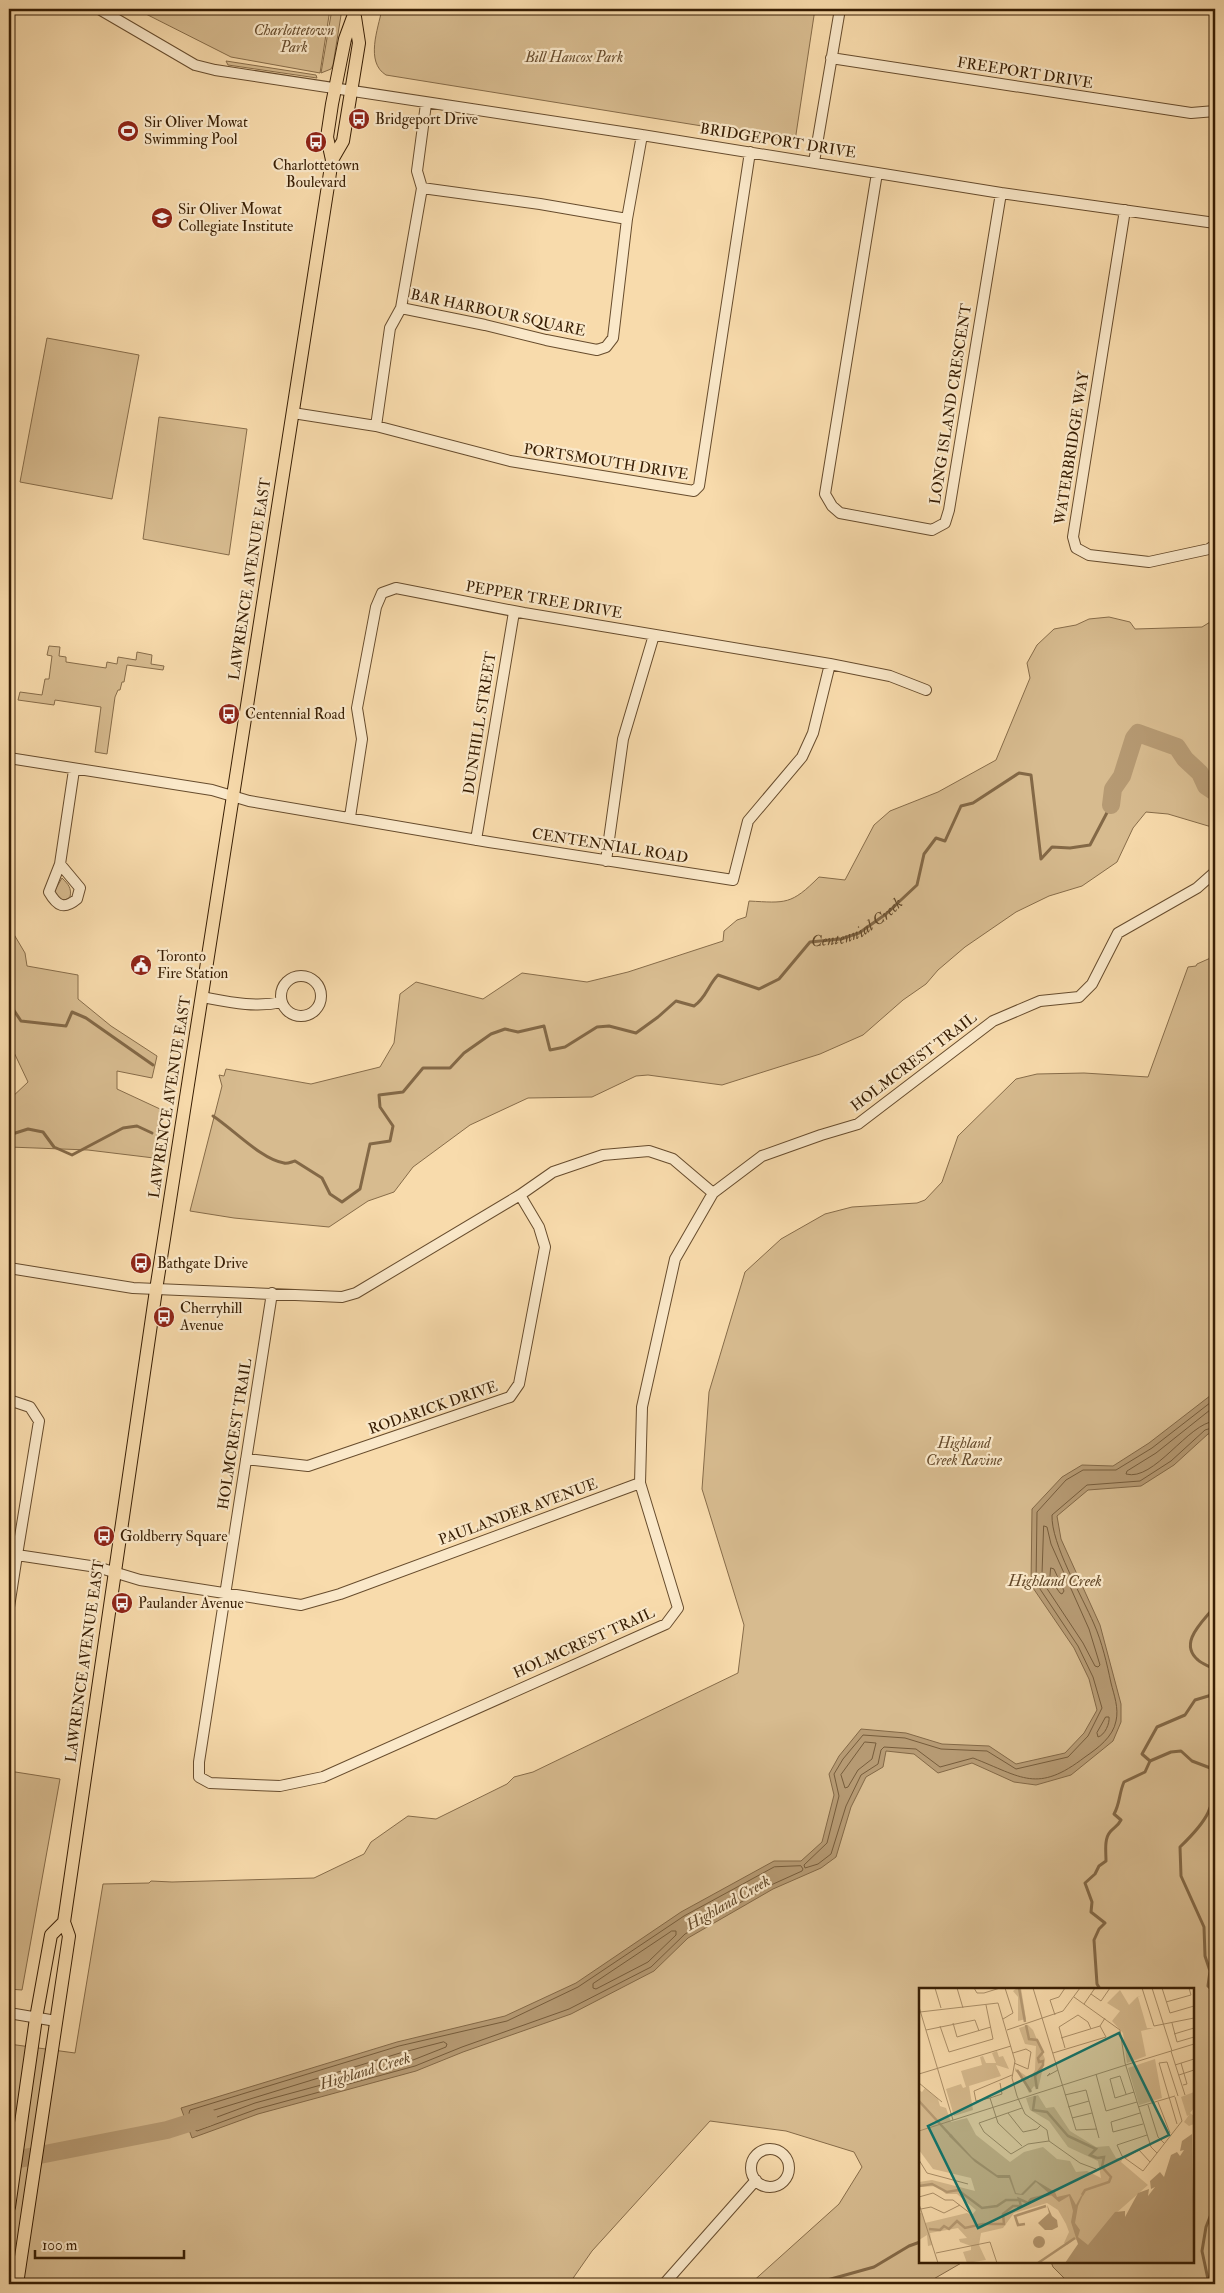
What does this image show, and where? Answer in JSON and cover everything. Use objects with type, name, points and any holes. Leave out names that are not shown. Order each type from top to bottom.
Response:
[{"type":"main road","name":"LAWRENCE AVENUE EAST","points":[[332,160],[327,137],[345,39],[355,13]]},
{"type":"main road","name":"LAWRENCE AVENUE EAST","points":[[17,2284],[69,1936],[64,1922],[156,1290],[332,160],[343,141],[351,91],[358,43],[355,13]]},
{"type":"main road","name":"LAWRENCE AVENUE EAST","points":[[9,2206],[36,2018],[51,1935],[64,1922]]},
{"type":"street","points":[[99,9],[196,65],[219,71],[335,89]]},
{"type":"street","points":[[814,162],[840,9]]},
{"type":"street","name":"FREEPORT DRIVE","points":[[831,58],[1191,113],[1215,111]]},
{"type":"street","name":"BRIDGEPORT DRIVE","points":[[335,89],[642,135],[1000,193],[1215,223]]},
{"type":"street","name":"BAR HARBOUR SQUARE","points":[[426,104],[417,171],[422,188],[401,308],[597,350],[606,347],[613,338],[628,219],[642,135]]},
{"type":"street","name":"PORTSMOUTH DRIVE","points":[[292,413],[376,426],[510,461],[694,492],[699,486],[750,152]]},
{"type":"street","name":"LONG ISLAND CRESCENT","points":[[877,173],[825,494],[832,506],[840,514],[932,530],[945,523],[949,510],[1000,193]]},
{"type":"street","points":[[422,188],[540,204],[628,219]]},
{"type":"street","name":"WATERBRIDGE WAY","points":[[1126,210],[1073,537],[1076,548],[1089,554],[1149,562],[1209,549],[1215,546]]},
{"type":"street","points":[[376,426],[390,328],[401,308]]},
{"type":"street","points":[[1215,443],[1215,452]]},
{"type":"street","name":"PEPPER TREE DRIVE","points":[[350,818],[362,739],[357,708],[376,606],[382,593],[396,588],[514,612],[830,664],[890,676],[926,690]]},
{"type":"street","name":"DUNHILL STREET","points":[[476,840],[514,612]]},
{"type":"street","points":[[606,860],[623,739],[654,634]]},
{"type":"street","name":"CENTENNIAL ROAD","points":[[9,758],[74,770],[212,790],[232,797],[476,840],[734,880],[748,821],[802,756],[813,734],[830,664]]},
{"type":"street","points":[[60,864],[74,770]]},
{"type":"street","name":"HOLMCREST TRAIL","points":[[272,1293],[199,1762],[199,1777],[210,1783],[280,1786],[323,1777],[666,1624],[678,1608],[640,1483],[642,1408],[675,1259],[713,1193],[762,1156],[821,1134],[858,1124],[993,1021],[1040,1001],[1079,997],[1092,984],[1118,933],[1197,888],[1215,872]]},
{"type":"street","points":[[202,997],[252,1005],[282,1002]]},
{"type":"street","points":[[9,1268],[156,1290],[342,1297],[356,1293],[520,1195],[553,1172],[603,1155],[649,1151],[674,1159],[713,1193]]},
{"type":"street","name":"RODARICK DRIVE","points":[[246,1459],[308,1466],[510,1397],[519,1384],[545,1247],[539,1227],[520,1195]]},
{"type":"street","points":[[9,1400],[30,1407],[39,1421],[9,1607]]},
{"type":"street","name":"PAULANDER AVENUE","points":[[114,1574],[225,1594],[301,1605],[340,1594],[640,1483]]},
{"type":"street","points":[[17,1555],[97,1567],[114,1574]]},
{"type":"street","points":[[9,2013],[56,2021]]},
{"type":"street","points":[[664,2284],[756,2180]]},
{"type":"green space","name":"Charlottetown Park","points":[[136,9],[330,9],[320,73],[231,57]]},
{"type":"green space","points":[[332,9],[342,9],[333,65],[331,69],[321,73]]},
{"type":"green space","name":"Bill Hancox Park","points":[[382,9],[815,9],[795,141],[386,75],[376,62],[374,54]]},
{"type":"green space","points":[[226,61],[316,75],[317,78],[228,65]]},
{"type":"green space","points":[[47,338],[139,355],[112,499],[20,482]]},
{"type":"green space","points":[[159,417],[247,429],[229,555],[143,539]]},
{"type":"green space","points":[[1109,617],[1130,622],[1135,629],[1202,627],[1215,619],[1215,828],[1168,814],[1146,812],[1133,828],[1117,862],[1082,886],[1049,896],[1016,912],[965,947],[938,970],[926,984],[903,1000],[863,1035],[820,1054],[722,1085],[648,1075],[636,1076],[592,1097],[528,1098],[470,1125],[413,1167],[394,1192],[368,1201],[329,1227],[234,1218],[190,1211],[222,1086],[219,1075],[224,1076],[226,1069],[311,1084],[380,1067],[394,1043],[400,994],[416,982],[483,999],[522,973],[587,982],[628,972],[723,941],[724,931],[737,920],[746,917],[749,901],[780,902],[787,900],[801,893],[819,877],[845,880],[874,825],[890,811],[938,792],[996,760],[1030,678],[1027,663],[1037,645],[1054,629],[1076,625],[1089,619]]},
{"type":"green space","points":[[49,646],[60,647],[59,656],[66,657],[66,662],[106,668],[107,662],[117,664],[118,657],[136,660],[137,652],[152,655],[151,664],[164,666],[163,670],[127,665],[124,682],[122,682],[120,690],[118,690],[115,697],[107,754],[95,752],[101,707],[55,700],[54,705],[18,700],[20,692],[42,695],[45,679],[49,679],[52,656],[47,655]]},
{"type":"green space","points":[[62,878],[70,889],[70,897],[65,900],[58,899],[55,895],[55,890]]},
{"type":"green space","points":[[9,926],[25,953],[27,966],[78,975],[78,999],[111,1026],[157,1056],[152,1078],[117,1071],[117,1089],[160,1109],[154,1158],[88,1150],[9,1147],[9,1100],[28,1082],[9,1042]]},
{"type":"green space","name":"Highland Creek Ravine","points":[[1215,956],[1215,2284],[1070,2284],[1051,2263],[1194,2263],[1194,1988],[919,1988],[919,2263],[961,2263],[925,2284],[750,2284],[839,2204],[862,2167],[854,2152],[786,2131],[710,2121],[592,2251],[569,2284],[9,2284],[9,2044],[75,2053],[103,1884],[149,1883],[151,1881],[314,1878],[364,1854],[371,1842],[408,1816],[436,1819],[507,1784],[514,1777],[533,1772],[738,1673],[744,1625],[702,1489],[709,1392],[745,1272],[781,1239],[825,1214],[852,1207],[917,1203],[925,1200],[942,1182],[958,1136],[1016,1079],[1037,1074],[1084,1073],[1148,1077],[1188,967],[1196,966]]},
{"type":"green space","points":[[9,1771],[60,1779],[22,1990],[9,1989]]},
{"type":"water","name":"Highland Creek","points":[[1215,1392],[1215,1432],[1208,1434],[1174,1465],[1141,1486],[1088,1490],[1057,1516],[1061,1539],[1100,1625],[1121,1704],[1121,1722],[1113,1741],[1071,1775],[1036,1785],[1014,1782],[972,1763],[938,1773],[914,1754],[886,1751],[883,1767],[866,1777],[851,1807],[836,1857],[821,1868],[773,1889],[688,1938],[654,1971],[571,2014],[463,2052],[416,2071],[258,2114],[192,2138],[181,2108],[397,2042],[505,2016],[576,1983],[681,1912],[774,1861],[801,1861],[822,1842],[834,1795],[829,1774],[839,1756],[861,1729],[906,1733],[942,1744],[989,1746],[1016,1764],[1065,1753],[1084,1733],[1097,1710],[1089,1679],[1074,1648],[1031,1585],[1032,1509],[1062,1477],[1082,1465],[1113,1466],[1149,1443]]},
{"type":"waterway","name":"Centennial Creek","points":[[1111,805],[1113,789],[1122,776],[1134,738],[1138,733],[1177,747],[1185,759],[1200,773],[1206,786],[1215,792]]},
{"type":"waterway","name":"Centennial Creek","points":[[213,1116],[266,1156],[275,1161],[285,1163],[295,1161],[322,1178],[330,1194],[342,1202],[360,1189],[370,1144],[390,1141],[393,1126],[380,1107],[379,1095],[403,1092],[423,1068],[450,1068],[464,1053],[491,1034],[505,1029],[518,1032],[544,1026],[550,1050],[565,1047],[597,1027],[609,1026],[636,1033],[676,1001],[694,1006],[718,975],[759,989],[779,979],[810,942],[841,939],[859,933],[886,914],[917,885],[924,854],[936,838],[945,841],[961,806],[973,803],[1019,773],[1031,775],[1041,859],[1052,847],[1070,848],[1090,845],[1111,805]]},
{"type":"waterway","name":"Centennial Creek","points":[[9,993],[11,1006],[21,1021],[66,1026],[72,1012],[86,1018],[153,1065]]},
{"type":"waterway","points":[[9,1135],[28,1129],[43,1132],[54,1147],[72,1155],[123,1128],[137,1126],[152,1133]]},
{"type":"waterway","points":[[1215,1606],[1200,1624],[1190,1646],[1192,1653],[1198,1660],[1215,1670]]},
{"type":"waterway","points":[[1215,1694],[1195,1700],[1185,1715],[1157,1727],[1142,1754],[1150,1761],[1171,1752],[1181,1751],[1192,1761],[1213,1769],[1213,1794],[1208,1812],[1197,1829],[1180,1847],[1181,1876],[1204,1927],[1205,1956],[1210,1971],[1208,1986],[1215,1993]]},
{"type":"waterway","points":[[1099,1988],[1097,1984],[1094,1940],[1099,1929],[1105,1923],[1091,1912],[1092,1902],[1085,1883],[1095,1874],[1099,1866],[1106,1861],[1108,1835],[1121,1820],[1114,1814],[1124,1782],[1145,1772],[1150,1761]]},
{"type":"waterway","name":"Highland Creek","points":[[9,2161],[167,2130],[208,2117]]},
{"type":"waterway","points":[[1209,2284],[1202,2251],[1206,2227],[1215,2204]]},
{"type":"waterway","points":[[813,2284],[874,2267],[909,2246],[919,2242]]},
{"type":"place","name":"Bridgeport Drive","points":[[359,119]]},
{"type":"place","name":"Sir Oliver Mowat Swimming Pool","points":[[128,131]]},
{"type":"place","name":"Charlottetown Boulevard","points":[[316,142]]},
{"type":"place","name":"Sir Oliver Mowat Collegiate Institute","points":[[162,218]]},
{"type":"place","name":"Centennial Road","points":[[229,714]]},
{"type":"place","name":"Toronto Fire Station","points":[[141,965]]},
{"type":"place","name":"Bathgate Drive","points":[[141,1263]]},
{"type":"place","name":"Cherryhill Avenue","points":[[164,1317]]},
{"type":"place","name":"Goldberry Square","points":[[104,1536]]},
{"type":"place","name":"Paulander Avenue","points":[[122,1603]]}]
